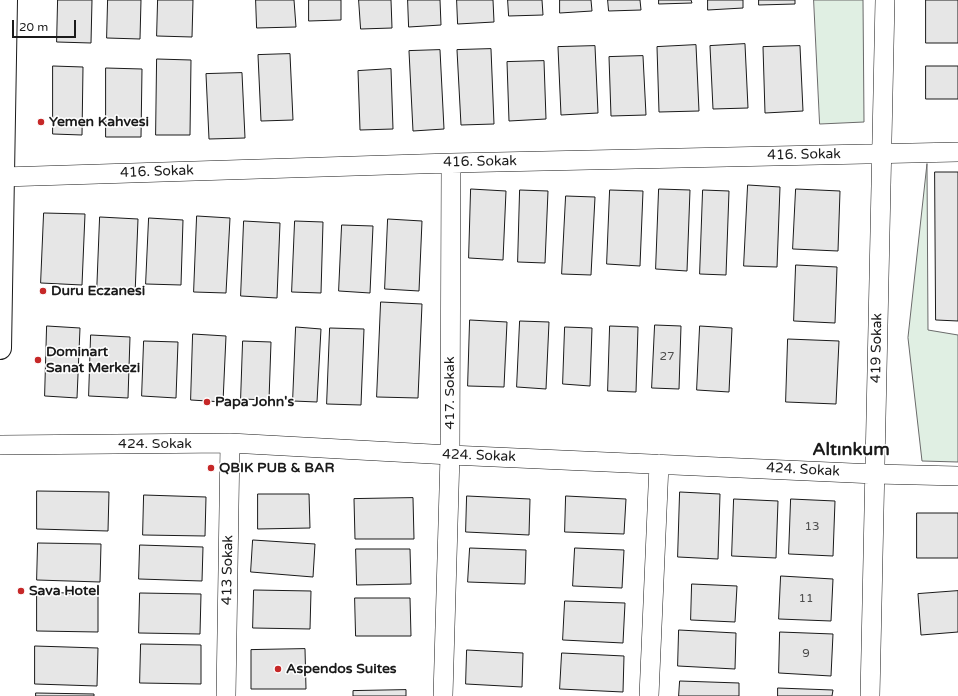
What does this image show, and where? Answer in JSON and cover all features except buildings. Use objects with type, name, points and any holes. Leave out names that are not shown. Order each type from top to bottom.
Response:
[{"type":"main road","points":[[0,348],[6,0]]},
{"type":"street","name":"419 Sokak","points":[[870,696],[885,0]]},
{"type":"street","name":"416. Sokak","points":[[3,177],[451,163],[958,152]]},
{"type":"street","name":"417. Sokak","points":[[443,696],[450,455],[451,163]]},
{"type":"street","name":"424. Sokak","points":[[0,445],[230,444],[875,474],[958,476]]},
{"type":"street","name":"413 Sokak","points":[[226,696],[230,444]]},
{"type":"street","points":[[649,696],[659,464]]},
{"type":"green space","points":[[814,0],[863,0],[864,122],[820,124]]},
{"type":"green space","points":[[927,164],[928,330],[958,335],[958,462],[922,461],[908,338]]},
{"type":"place","name":"Yemen Kahvesi","points":[[41,122]]},
{"type":"place","name":"Duru Eczanesi","points":[[43,291]]},
{"type":"place","name":"Dominart Sanat Merkezi","points":[[38,360]]},
{"type":"place","name":"Papa John's","points":[[207,402]]},
{"type":"place","name":"QBIK PUB & BAR","points":[[211,468]]},
{"type":"place","name":"Sava Hotel","points":[[21,591]]},
{"type":"place","name":"Aspendos Suites","points":[[278,669]]},
{"type":"district","name":"Altınkum","points":[[851,450]]}]
